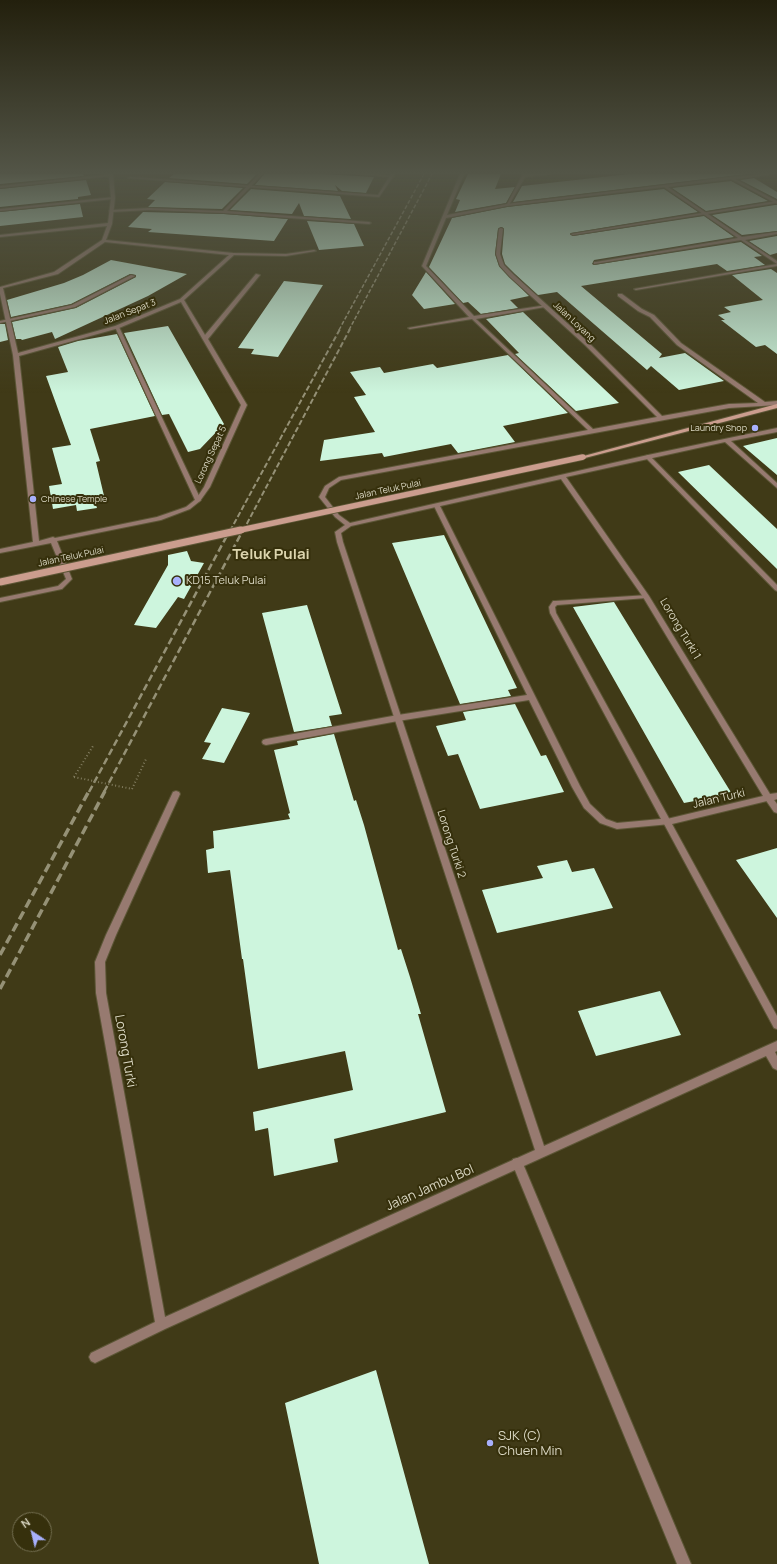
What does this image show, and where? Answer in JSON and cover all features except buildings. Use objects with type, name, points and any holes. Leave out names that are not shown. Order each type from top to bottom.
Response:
[{"type":"main road","name":"Jalan Teluk Pulai","points":[[0,582],[583,457],[777,406]]},
{"type":"street","points":[[36,543],[16,355],[1,288],[56,273],[95,247]]},
{"type":"street","points":[[163,247],[233,254],[286,256],[314,251]]},
{"type":"street","points":[[432,247],[424,266],[474,319],[592,431]]},
{"type":"street","name":"Jalan Loyang","points":[[499,247],[498,254],[502,265],[512,276],[587,344],[662,418]]},
{"type":"street","points":[[596,263],[693,247]]},
{"type":"street","points":[[753,247],[777,264]]},
{"type":"street","name":"Jalan Sepat 3","points":[[16,355],[117,327],[182,300],[233,254]]},
{"type":"street","points":[[636,289],[777,264]]},
{"type":"street","points":[[0,322],[73,306],[133,276]]},
{"type":"street","points":[[205,339],[258,276]]},
{"type":"street","points":[[620,295],[640,310],[652,316],[679,344],[764,404]]},
{"type":"street","name":"Lorong Sepat 5","points":[[0,550],[159,519],[188,508],[198,500],[207,486],[244,405],[182,300]]},
{"type":"street","points":[[410,328],[474,319],[545,306]]},
{"type":"street","points":[[117,327],[198,500]]},
{"type":"street","points":[[777,403],[729,406],[339,480],[327,487],[322,496],[337,516],[349,525],[648,457],[777,430]]},
{"type":"street","points":[[726,440],[777,486]]},
{"type":"street","points":[[648,457],[777,589]]},
{"type":"street","name":"Lorong Turki 1","points":[[563,477],[646,596],[773,798],[777,810]]},
{"type":"street","name":"Jalan Turki","points":[[437,506],[531,697],[587,806],[603,821],[617,826],[667,822],[773,798]]},
{"type":"street","name":"Lorong Turki 2","points":[[349,525],[338,532],[340,542],[541,1152]]},
{"type":"street","points":[[0,600],[60,588],[69,579],[53,539]]},
{"type":"street","points":[[646,596],[555,603],[552,607],[557,620],[777,1025]]},
{"type":"street","points":[[266,742],[398,718],[531,697]]},
{"type":"street","name":"Lorong Turki","points":[[161,1325],[102,993],[100,962],[176,794]]},
{"type":"street","points":[[772,1048],[777,1065]]},
{"type":"street","name":"Jalan Jambu Bol","points":[[95,1357],[161,1325],[772,1048]]},
{"type":"street","points":[[517,1164],[684,1564]]},
{"type":"path","points":[[93,746],[74,777],[132,789],[146,759]]},
{"type":"railway","points":[[339,330],[384,247]]},
{"type":"railway","points":[[349,330],[393,247]]},
{"type":"railway","points":[[230,531],[340,329]]},
{"type":"railway","points":[[243,531],[350,329]]},
{"type":"railway","points":[[89,792],[230,530]]},
{"type":"railway","points":[[104,792],[243,530]]},
{"type":"railway","points":[[0,955],[89,791]]},
{"type":"railway","points":[[0,989],[105,791]]},
{"type":"place","name":"Laundry Shop","points":[[755,428]]},
{"type":"place","name":"Chinese Temple","points":[[33,499]]},
{"type":"place","name":"KD15 Teluk Pulai","points":[[177,581]]},
{"type":"place","name":"SJK (C) Chuen Min","points":[[490,1443]]},
{"type":"district","name":"Teluk Pulai","points":[[271,555]]}]
